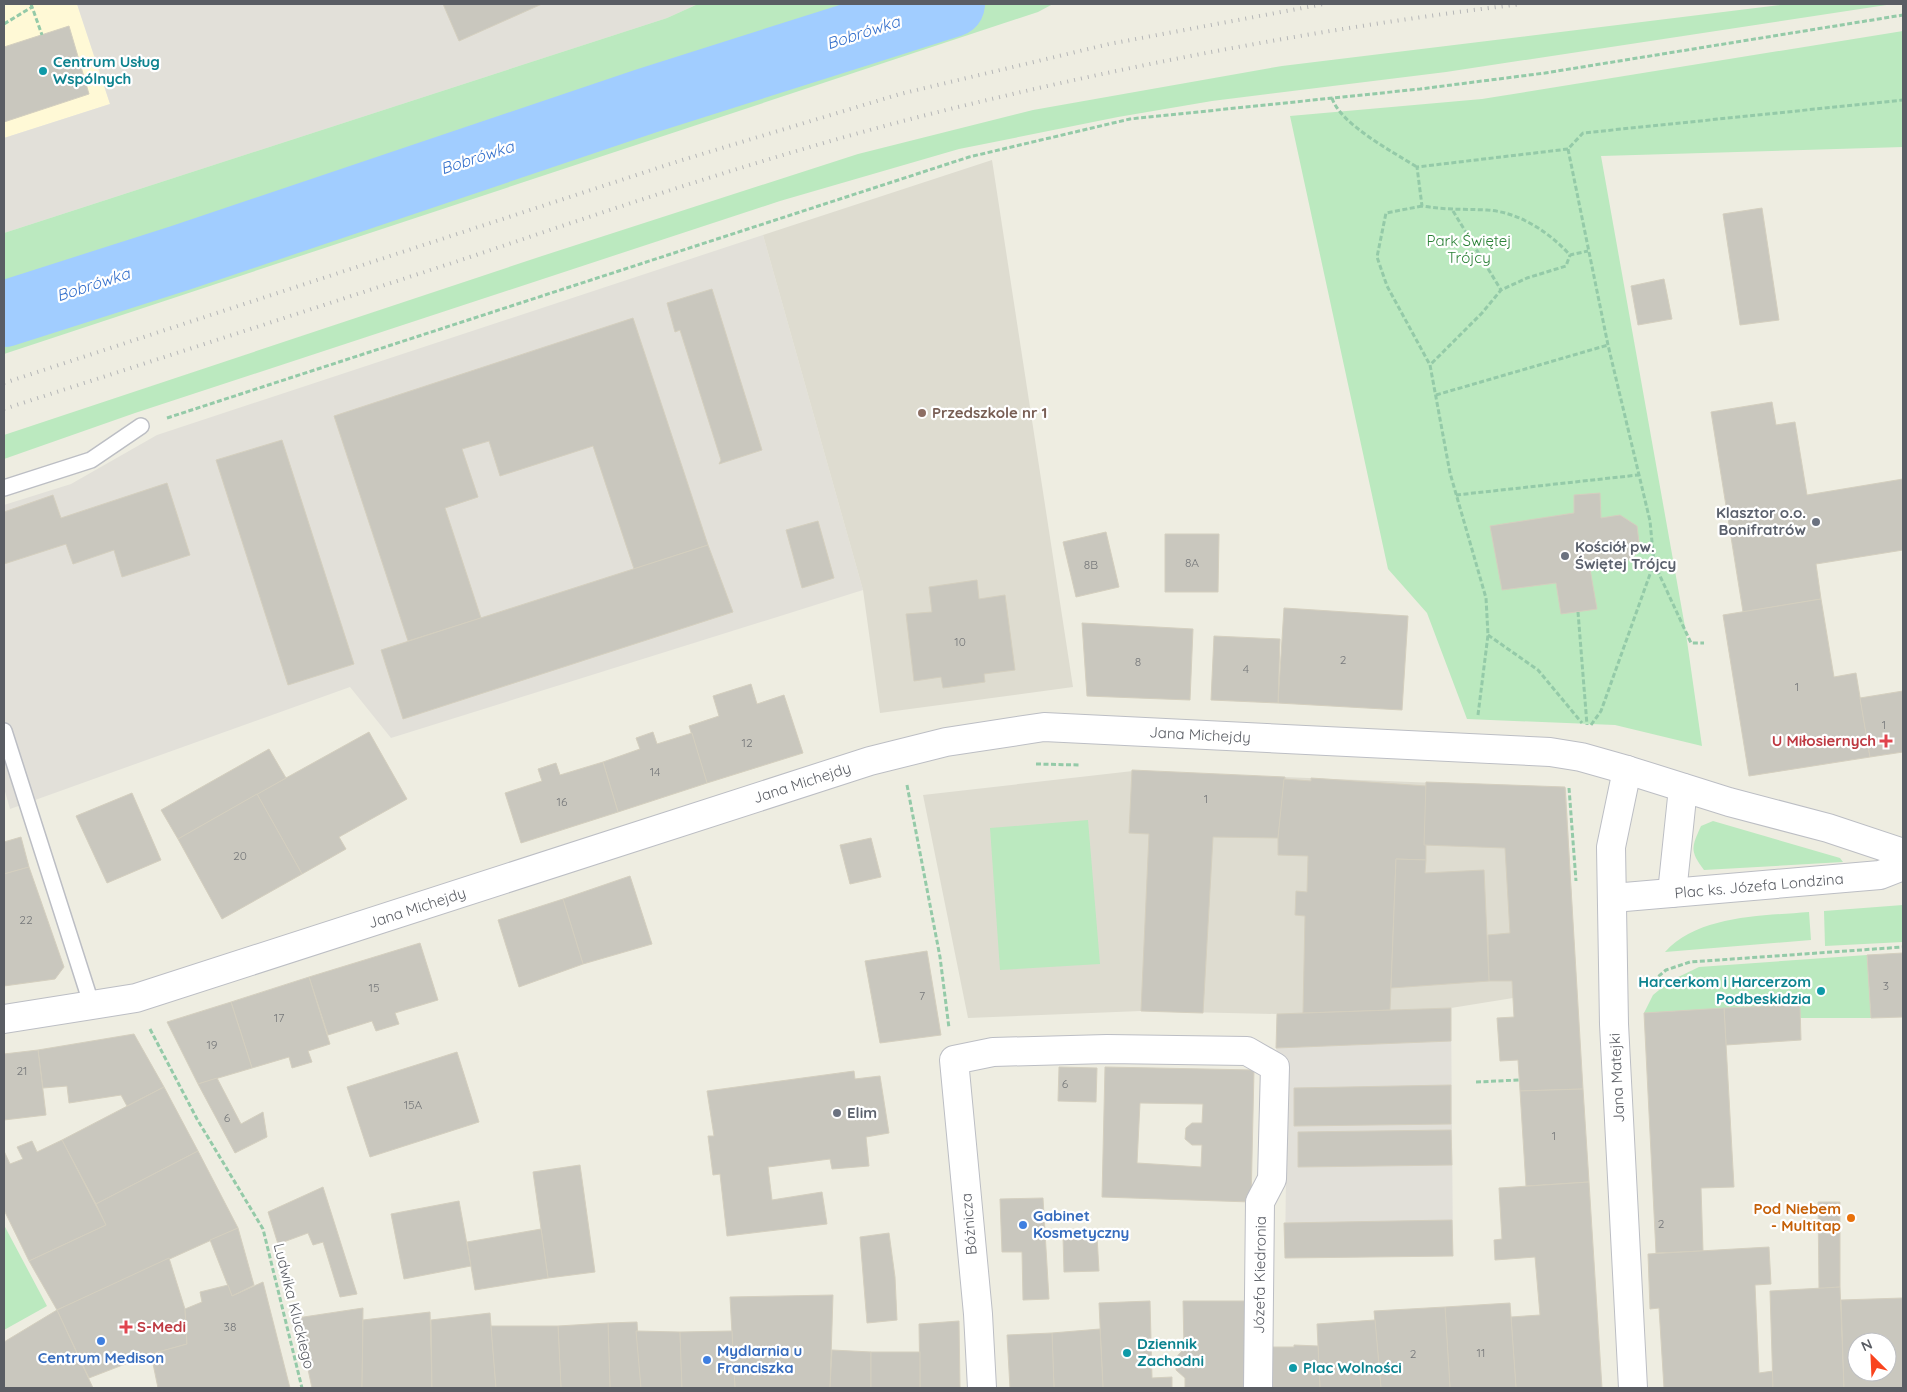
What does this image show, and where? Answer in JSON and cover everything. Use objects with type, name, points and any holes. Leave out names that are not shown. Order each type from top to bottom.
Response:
[{"type":"street","name":"Jana Michejdy","points":[[4,1019],[136,998],[870,761],[946,742],[1035,728],[1550,752],[1581,757],[1627,770]]},
{"type":"street","points":[[1627,770],[1683,788],[1828,828],[1903,854]]},
{"type":"street","name":"Jana Matejki","points":[[1627,770],[1611,847],[1614,1024],[1633,1388]]},
{"type":"street","points":[[1672,893],[1683,788]]},
{"type":"street","name":"Plac ks. Józefa Londzina","points":[[1613,898],[1880,875],[1903,866]]},
{"type":"street","name":"Józefa Kiedronia","points":[[954,1060],[993,1052],[1108,1049],[1247,1051],[1275,1067],[1272,1179],[1260,1202],[1258,1388]]},
{"type":"street","name":"Bóżnicza","points":[[954,1060],[978,1314],[982,1388]]},
{"type":"lane","points":[[4,488],[92,460],[141,426]]},
{"type":"lane","points":[[4,731],[92,1006]]},
{"type":"path","points":[[4,24],[31,5],[42,35]]},
{"type":"path","points":[[141,426],[969,157],[1130,120],[1545,73],[1903,15]]},
{"type":"path","points":[[1332,98],[1335,108],[1359,129],[1417,167],[1568,149],[1583,132],[1903,100]]},
{"type":"path","points":[[1568,149],[1608,345],[1650,521],[1654,563],[1690,643],[1704,643]]},
{"type":"path","points":[[1417,167],[1422,206]]},
{"type":"path","points":[[1477,724],[1488,635],[1486,598],[1450,474],[1430,365],[1387,286],[1376,257],[1386,213],[1422,206],[1453,211],[1489,210],[1519,218],[1555,239],[1570,254]]},
{"type":"path","points":[[1453,211],[1502,290]]},
{"type":"path","points":[[1570,254],[1588,251]]},
{"type":"path","points":[[1430,365],[1482,313],[1502,290],[1527,278],[1566,266],[1570,254]]},
{"type":"path","points":[[1436,395],[1608,345]]},
{"type":"path","points":[[1456,495],[1638,475]]},
{"type":"path","points":[[1587,730],[1601,711],[1654,563]]},
{"type":"path","points":[[1578,612],[1587,730]]},
{"type":"path","points":[[1488,635],[1538,670],[1587,730]]},
{"type":"path","points":[[1035,764],[1083,765]]},
{"type":"path","points":[[898,786],[916,780]]},
{"type":"path","points":[[906,783],[940,957],[954,1060]]},
{"type":"path","points":[[1642,994],[1647,986],[1666,970],[1690,962],[1903,947]]},
{"type":"path","name":"Ludwika Kluckiego","points":[[136,998],[197,1119],[263,1229],[302,1388]]},
{"type":"path","points":[[1476,1082],[1520,1080]]},
{"type":"shaded area","points":[[4,4],[77,4],[110,104],[4,138]]},
{"type":"shaded area","points":[[77,4],[698,4],[667,18],[4,233],[4,138],[110,104]]},
{"type":"shaded area","name":"Przedszkole nr 1","points":[[992,160],[1073,687],[880,713],[863,590],[763,235]]},
{"type":"shaded area","points":[[763,235],[863,590],[391,738],[350,687],[10,809],[4,788],[4,505],[71,484],[157,435]]},
{"type":"shaded area","points":[[1133,771],[1566,788],[1577,995],[1513,998],[1451,1008],[1277,1014],[1141,1011],[968,1018],[923,795]]},
{"type":"shaded area","points":[[1451,1008],[1453,1256],[1285,1258],[1287,1093],[1276,1048],[1277,1014]]},
{"type":"green space","points":[[698,4],[1053,4],[1038,12],[4,354],[4,233],[667,18]]},
{"type":"green space","points":[[1789,4],[1893,4],[1446,72],[1212,101],[1118,117],[959,149],[780,201],[135,413],[4,459],[4,435],[542,256],[858,154],[1033,110],[1282,66]]},
{"type":"green space","name":"Park Świętej Trójcy","points":[[1903,31],[1903,147],[1601,156],[1685,627],[1702,746],[1615,725],[1467,719],[1427,613],[1388,569],[1290,116],[1482,99]]},
{"type":"green space","points":[[1088,820],[1100,964],[1000,970],[990,828]]},
{"type":"green space","points":[[1713,821],[1840,858],[1843,862],[1704,870],[1696,858],[1693,849],[1701,826]]},
{"type":"green space","points":[[1903,905],[1903,942],[1825,946],[1824,911]]},
{"type":"green space","points":[[1809,912],[1811,940],[1665,952],[1679,940],[1713,924],[1752,917]]},
{"type":"green space","points":[[1867,955],[1871,1018],[1800,1018],[1799,1005],[1644,1013],[1653,995],[1670,981],[1699,967]]},
{"type":"green space","points":[[4,1225],[47,1306],[4,1330]]},
{"type":"building","points":[[443,4],[542,4],[459,41]]},
{"type":"building","name":"Centrum Usług Wspólnych","points":[[69,26],[89,94],[4,122],[4,47]]},
{"type":"building","points":[[1762,208],[1779,320],[1740,325],[1723,214]]},
{"type":"building","points":[[1664,279],[1672,319],[1638,325],[1631,286]]},
{"type":"building","points":[[712,289],[762,450],[719,464],[721,460],[680,330],[675,332],[667,303]]},
{"type":"building","points":[[633,318],[708,545],[634,569],[593,446],[500,476],[489,441],[462,449],[478,497],[445,508],[481,618],[408,641],[334,416]]},
{"type":"building","name":"Klasztor o.o. Bonifratrów","points":[[1772,402],[1776,425],[1795,422],[1807,495],[1903,479],[1903,550],[1816,564],[1821,599],[1743,612],[1711,412]]},
{"type":"building","points":[[282,440],[354,664],[288,685],[216,460]]},
{"type":"building","points":[[167,483],[190,555],[122,577],[114,550],[73,564],[66,544],[4,564],[4,512],[53,495],[61,518]]},
{"type":"building","name":"Kościół pw. Świętej Trójcy","points":[[1600,493],[1601,518],[1620,515],[1637,526],[1640,551],[1627,561],[1590,569],[1597,609],[1561,614],[1556,583],[1502,590],[1490,526],[1574,513],[1574,495]]},
{"type":"building","points":[[818,521],[834,578],[802,588],[786,530]]},
{"type":"building","points":[[1106,532],[1119,587],[1076,597],[1063,542]]},
{"type":"building","points":[[1165,534],[1219,534],[1218,592],[1165,592]]},
{"type":"building","points":[[708,545],[733,612],[403,719],[381,650]]},
{"type":"building","points":[[977,580],[979,599],[1005,595],[1015,670],[984,674],[985,682],[943,688],[941,677],[914,681],[906,614],[932,612],[929,587]]},
{"type":"building","points":[[1821,599],[1834,677],[1856,673],[1870,757],[1749,776],[1723,615]]},
{"type":"building","points":[[1284,608],[1408,616],[1402,710],[1278,703]]},
{"type":"building","points":[[1082,623],[1193,629],[1190,700],[1087,696]]},
{"type":"building","points":[[1214,636],[1280,639],[1278,703],[1211,700]]},
{"type":"building","points":[[751,684],[757,704],[784,695],[803,753],[707,783],[689,726],[719,716],[713,696]]},
{"type":"building","points":[[1903,691],[1903,752],[1870,757],[1860,698]]},
{"type":"building","points":[[369,732],[407,799],[339,837],[346,849],[302,874],[257,794]]},
{"type":"building","points":[[653,732],[657,744],[692,733],[707,783],[618,812],[603,762],[640,749],[636,738]]},
{"type":"building","points":[[269,749],[286,778],[178,839],[161,810]]},
{"type":"building","points":[[603,762],[618,812],[521,843],[505,793],[542,781],[538,769],[556,763],[560,775]]},
{"type":"building","points":[[1132,770],[1285,777],[1278,838],[1213,837],[1203,1013],[1141,1011],[1149,834],[1129,833]]},
{"type":"building","points":[[1311,778],[1426,786],[1426,860],[1396,859],[1390,1010],[1303,1013],[1305,916],[1295,915],[1296,891],[1307,892],[1308,856],[1278,855],[1278,838],[1284,779],[1311,781]]},
{"type":"building","points":[[1426,782],[1565,787],[1583,1089],[1520,1091],[1518,1060],[1500,1061],[1497,1018],[1514,1017],[1512,981],[1489,981],[1488,935],[1510,933],[1505,848],[1424,845]]},
{"type":"building","points":[[132,793],[161,860],[107,883],[76,816]]},
{"type":"building","points":[[257,794],[302,874],[222,919],[178,839]]},
{"type":"building","points":[[21,837],[29,867],[4,874],[4,842]]},
{"type":"building","points":[[871,838],[881,877],[850,884],[840,845]]},
{"type":"building","points":[[1396,859],[1426,860],[1425,873],[1484,870],[1489,981],[1391,988]]},
{"type":"building","points":[[29,867],[64,967],[55,979],[4,986],[4,874]]},
{"type":"building","points":[[630,876],[652,944],[583,964],[563,899]]},
{"type":"building","points":[[563,899],[583,964],[519,987],[498,920]]},
{"type":"building","points":[[420,943],[438,1000],[395,1013],[399,1024],[376,1031],[372,1021],[328,1035],[309,977]]},
{"type":"building","points":[[927,951],[941,1035],[880,1043],[865,961]]},
{"type":"building","points":[[1903,953],[1903,1017],[1871,1018],[1867,955]]},
{"type":"building","points":[[309,977],[330,1044],[308,1051],[312,1062],[292,1068],[289,1057],[252,1068],[231,1002]]},
{"type":"building","points":[[231,1002],[252,1068],[198,1084],[167,1022]]},
{"type":"building","points":[[1800,1005],[1801,1040],[1726,1045],[1724,1008]]},
{"type":"building","points":[[1451,1008],[1451,1041],[1276,1048],[1277,1014]]},
{"type":"building","points":[[1724,1008],[1734,1187],[1701,1188],[1703,1251],[1656,1253],[1644,1013]]},
{"type":"building","points":[[134,1034],[164,1087],[127,1106],[121,1095],[69,1103],[67,1086],[43,1088],[38,1050]]},
{"type":"building","points":[[38,1050],[46,1115],[4,1120],[4,1054]]},
{"type":"building","points":[[457,1052],[479,1122],[370,1157],[347,1087]]},
{"type":"building","points":[[1059,1067],[1097,1068],[1096,1102],[1058,1101]]},
{"type":"building","points":[[1105,1067],[1254,1070],[1251,1202],[1102,1197]],"holes":[[[1140,1103],[1203,1104],[1202,1123],[1192,1123],[1186,1128],[1185,1139],[1192,1145],[1202,1145],[1201,1167],[1137,1163]]]},
{"type":"building","points":[[854,1071],[855,1079],[880,1076],[889,1133],[866,1137],[869,1166],[832,1169],[830,1159],[768,1167],[772,1200],[822,1192],[827,1224],[727,1236],[720,1174],[713,1175],[708,1136],[714,1136],[707,1091]]},
{"type":"building","points":[[217,1078],[241,1124],[263,1112],[267,1137],[235,1153],[198,1084]]},
{"type":"building","points":[[1451,1085],[1451,1124],[1294,1126],[1294,1088]]},
{"type":"building","points":[[164,1087],[198,1151],[96,1204],[62,1140]]},
{"type":"building","points":[[1583,1089],[1589,1182],[1526,1186],[1520,1091]]},
{"type":"building","points":[[1451,1130],[1452,1165],[1298,1167],[1298,1132]]},
{"type":"building","points":[[62,1140],[106,1225],[29,1261],[4,1210],[4,1151],[10,1164],[23,1159],[17,1147],[32,1141],[37,1152]]},
{"type":"building","points":[[198,1151],[238,1228],[57,1310],[29,1261],[106,1225],[96,1204]]},
{"type":"building","points":[[580,1165],[595,1272],[548,1278],[533,1172]]},
{"type":"building","points":[[1589,1182],[1602,1388],[1516,1388],[1511,1317],[1540,1315],[1535,1257],[1495,1260],[1494,1240],[1502,1239],[1499,1188]]},
{"type":"building","points":[[323,1187],[357,1294],[340,1297],[323,1242],[313,1245],[308,1233],[278,1244],[268,1212]]},
{"type":"building","name":"Gabinet Kosmetyczny","points":[[1043,1198],[1049,1299],[1023,1300],[1022,1252],[1002,1252],[1000,1199]]},
{"type":"building","points":[[459,1201],[471,1266],[404,1279],[391,1214]]},
{"type":"building","points":[[1818,1202],[1840,1202],[1840,1287],[1819,1289]]},
{"type":"building","points":[[1452,1220],[1453,1256],[1285,1258],[1284,1223]]},
{"type":"building","points":[[238,1228],[254,1285],[232,1296],[210,1240]]},
{"type":"building","points":[[541,1229],[548,1278],[475,1290],[467,1242]]},
{"type":"building","points":[[889,1233],[895,1277],[897,1320],[867,1323],[860,1237]]},
{"type":"building","points":[[1097,1236],[1099,1271],[1064,1272],[1063,1237]]},
{"type":"building","points":[[1769,1247],[1771,1284],[1755,1285],[1759,1373],[1773,1371],[1773,1388],[1664,1388],[1659,1308],[1650,1309],[1648,1254]]},
{"type":"building","name":"S-Medi","points":[[169,1258],[185,1309],[187,1344],[151,1354],[89,1378],[57,1310]]},
{"type":"building","points":[[263,1282],[290,1388],[158,1388],[151,1354],[187,1344],[185,1309],[202,1302],[200,1292],[228,1285],[232,1296]]},
{"type":"building","points":[[1840,1287],[1844,1388],[1773,1388],[1770,1291]]},
{"type":"building","points":[[833,1295],[830,1388],[735,1388],[730,1297]]},
{"type":"building","points":[[1903,1298],[1903,1388],[1844,1388],[1841,1300]]},
{"type":"building","name":"Dziennik Zachodni","points":[[1150,1301],[1152,1378],[1172,1377],[1172,1388],[1103,1388],[1099,1303]]},
{"type":"building","points":[[1183,1301],[1248,1301],[1248,1388],[1185,1388],[1185,1378],[1176,1370],[1177,1356],[1184,1349]]},
{"type":"building","points":[[1510,1303],[1516,1388],[1450,1388],[1445,1307]]},
{"type":"building","points":[[1445,1307],[1450,1388],[1381,1388],[1374,1311]]},
{"type":"building","points":[[363,1308],[362,1388],[312,1388],[297,1318]]},
{"type":"building","points":[[57,1310],[93,1388],[4,1388],[4,1342]]},
{"type":"building","points":[[430,1312],[432,1388],[362,1388],[363,1320]]},
{"type":"building","points":[[490,1313],[496,1388],[432,1388],[431,1320]]},
{"type":"building","points":[[1375,1320],[1381,1388],[1320,1388],[1317,1324]]},
{"type":"building","points":[[959,1321],[960,1388],[920,1388],[919,1324]]},
{"type":"building","points":[[637,1322],[641,1388],[610,1388],[608,1323]]},
{"type":"building","points":[[608,1323],[610,1388],[561,1388],[558,1326]]},
{"type":"building","points":[[491,1326],[558,1326],[561,1388],[496,1388]]},
{"type":"building","points":[[1100,1329],[1103,1388],[1054,1388],[1052,1333]]},
{"type":"building","points":[[636,1331],[680,1332],[682,1388],[641,1388]]},
{"type":"building","name":"Mydlarnia u Franciszka","points":[[732,1331],[735,1388],[682,1388],[680,1332]]},
{"type":"building","points":[[1052,1333],[1054,1388],[1010,1388],[1007,1335]]},
{"type":"building","name":"Plac Wolności","points":[[1294,1345],[1318,1346],[1320,1388],[1266,1388],[1267,1347],[1294,1347]]},
{"type":"building","points":[[832,1350],[871,1352],[871,1388],[830,1388]]},
{"type":"building","points":[[871,1352],[920,1352],[920,1388],[871,1388]]},
{"type":"waterway","name":"Bobrówka","points":[[4,314],[180,258],[646,101],[952,4]]},
{"type":"railway","points":[[4,383],[679,161],[900,94],[1109,44],[1324,4]]},
{"type":"railway","points":[[4,409],[588,217],[826,142],[1017,93],[1161,62],[1305,35],[1522,4]]},
{"type":"place","name":"Centrum Usług Wspólnych","points":[[43,71]]},
{"type":"place","name":"Przedszkole nr 1","points":[[922,413]]},
{"type":"place","name":"Klasztor o.o. Bonifratrów","points":[[1816,522]]},
{"type":"place","name":"Kościół pw. Świętej Trójcy","points":[[1565,556]]},
{"type":"place","name":"U Miłosiernych","points":[[1886,741]]},
{"type":"place","name":"Harcerkom i Harcerzom Podbeskidzia","points":[[1821,991]]},
{"type":"place","name":"Elim","points":[[837,1113]]},
{"type":"place","name":"Pod Niebem - Multitap","points":[[1851,1218]]},
{"type":"place","name":"Gabinet Kosmetyczny","points":[[1023,1225]]},
{"type":"place","name":"S-Medi","points":[[126,1327]]},
{"type":"place","name":"Centrum Medison","points":[[101,1341]]},
{"type":"place","name":"Dziennik Zachodni","points":[[1127,1353]]},
{"type":"place","name":"Mydlarnia u Franciszka","points":[[707,1360]]},
{"type":"place","name":"Plac Wolności","points":[[1293,1368]]}]
